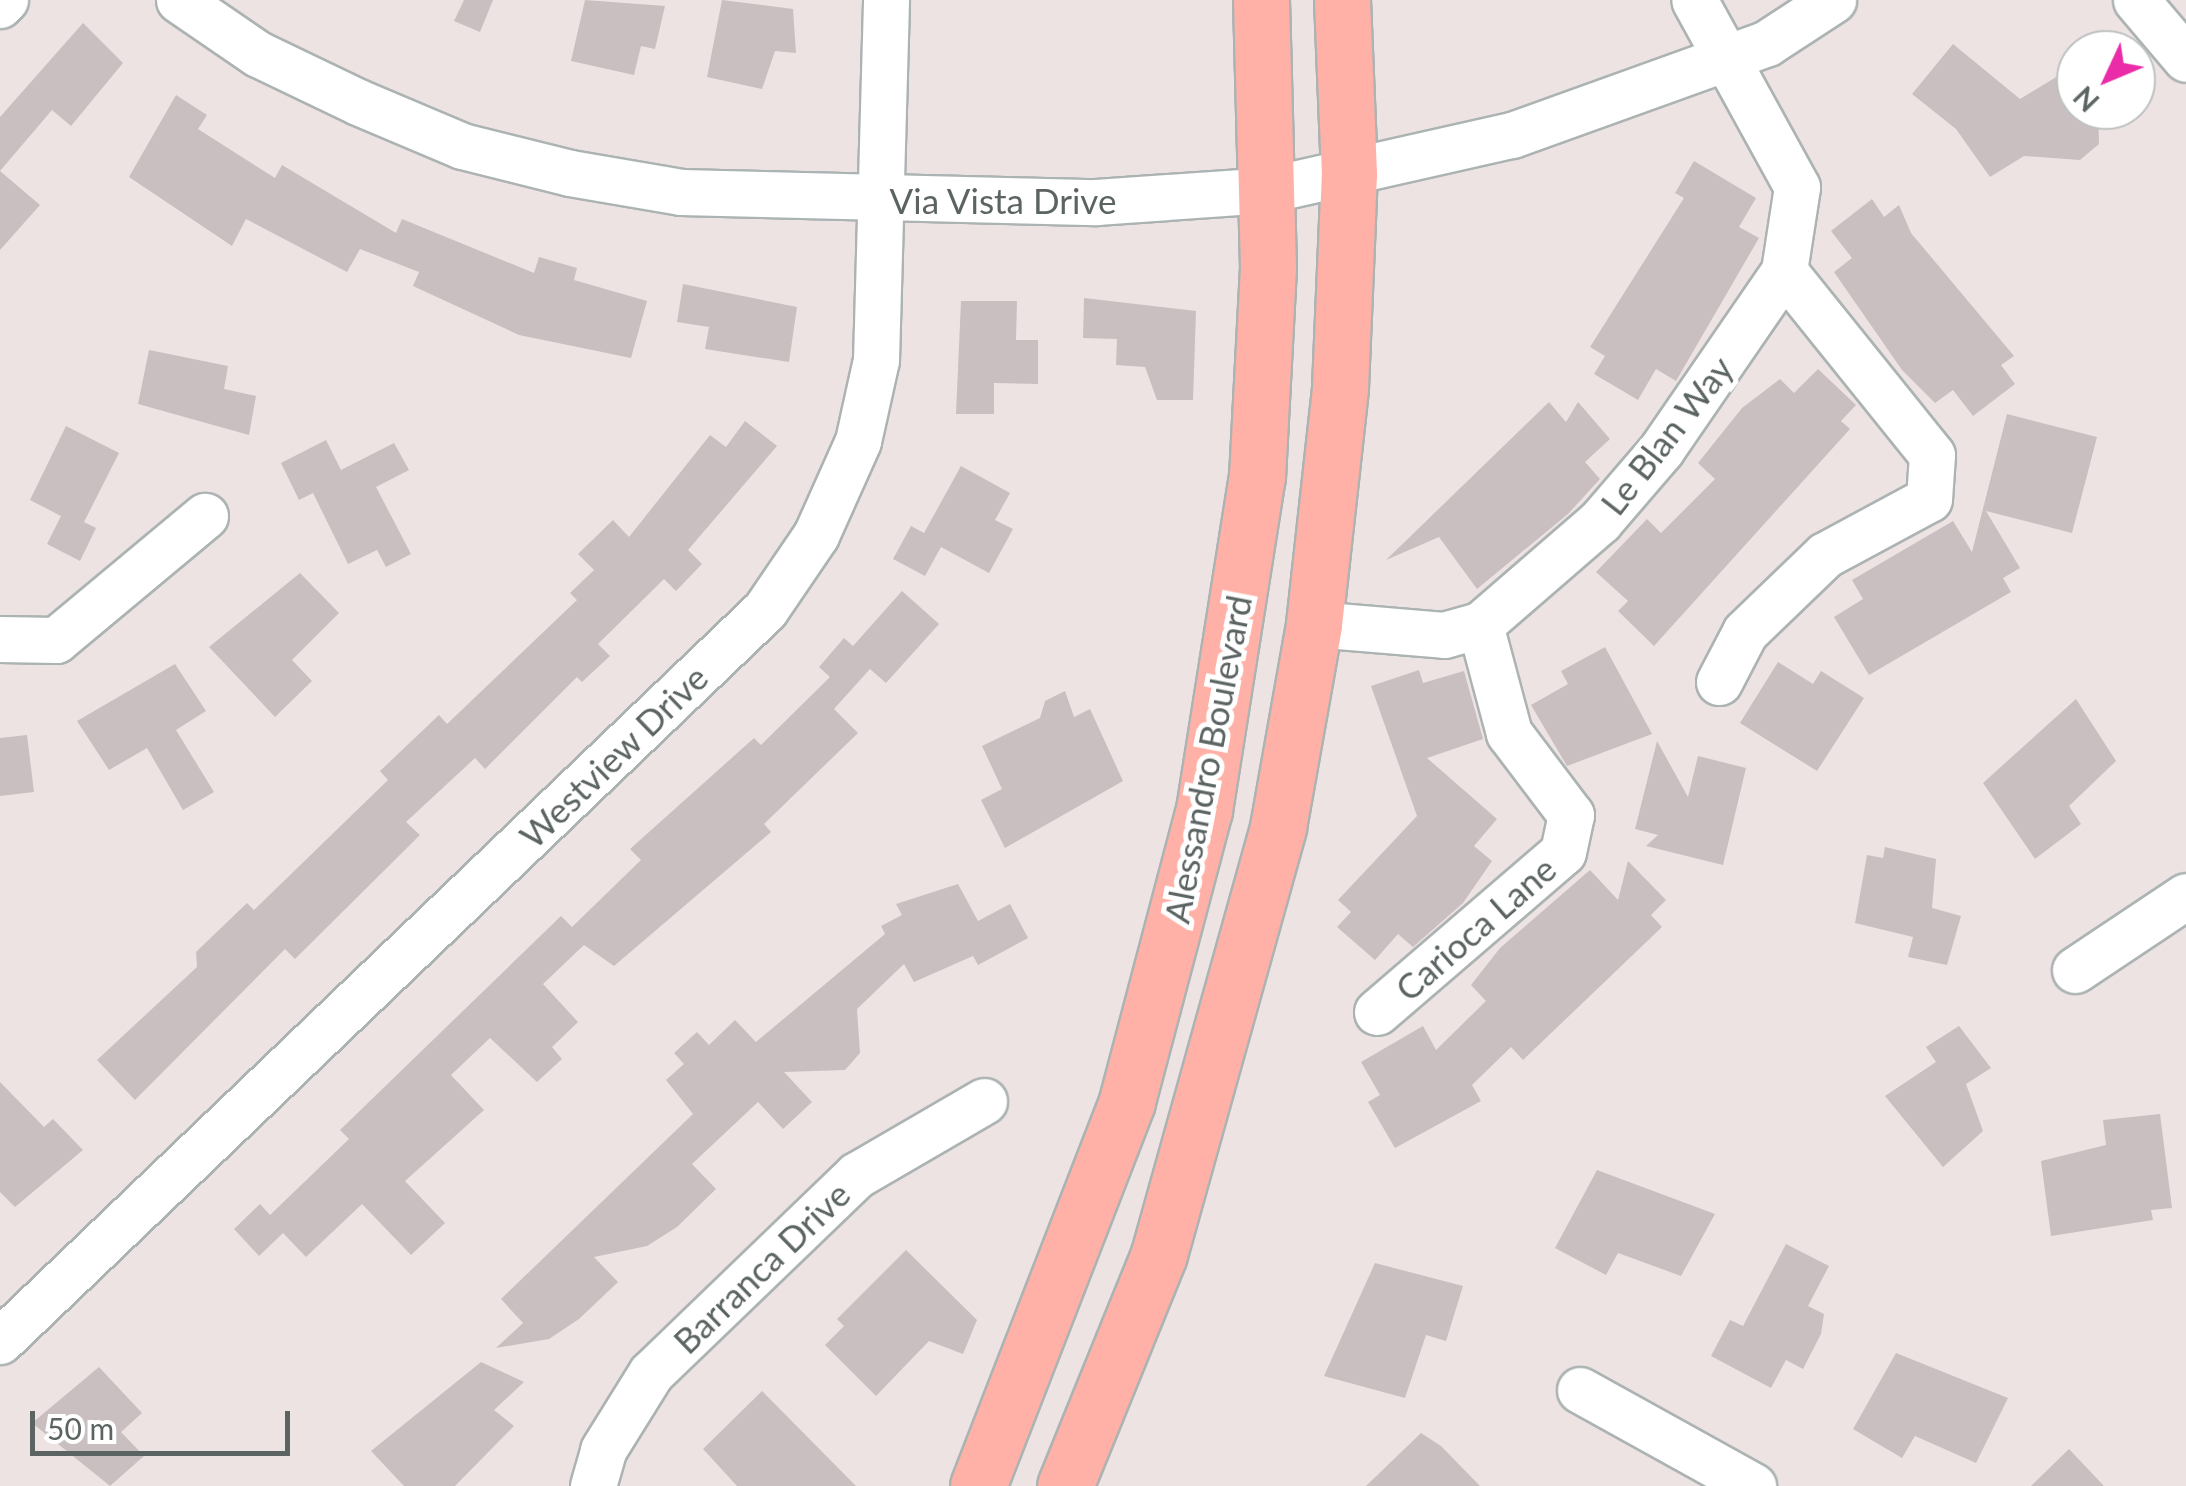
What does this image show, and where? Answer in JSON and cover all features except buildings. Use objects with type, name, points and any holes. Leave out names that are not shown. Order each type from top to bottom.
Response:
[{"type":"main road","name":"Alessandro Boulevard","points":[[978,1486],[1122,1119],[1204,810],[1257,477],[1267,190],[1261,0]]},
{"type":"main road","points":[[1064,1486],[1159,1254],[1240,988],[1314,624],[1340,387],[1349,174],[1342,0]]},
{"type":"street","name":"Via Vista Drive","points":[[179,0],[258,54],[462,146],[681,192],[884,201],[1096,202],[1267,190],[1349,174],[1619,103],[1729,57],[1833,0]]},
{"type":"street","name":"Westview Drive","points":[[0,1341],[766,610],[816,535],[858,441],[876,360],[884,201],[886,0]]},
{"type":"street","name":"Le Blan Way","points":[[1480,625],[1600,521],[1784,271],[1796,188],[1729,57],[1694,0]]},
{"type":"street","points":[[2136,0],[2186,60]]},
{"type":"street","points":[[1720,682],[1745,632],[1825,555],[1929,499],[1932,456],[1784,271]]},
{"type":"street","points":[[0,639],[56,640],[205,516]]},
{"type":"street","points":[[1314,624],[1444,635],[1480,625]]},
{"type":"street","name":"Carioca Lane","points":[[1377,1012],[1563,852],[1571,815],[1509,733],[1480,625]]},
{"type":"street","points":[[2076,970],[2186,896]]},
{"type":"street","name":"Barranca Drive","points":[[593,1486],[603,1450],[651,1373],[857,1175],[984,1101]]},
{"type":"street","points":[[1580,1390],[1753,1486]]}]
